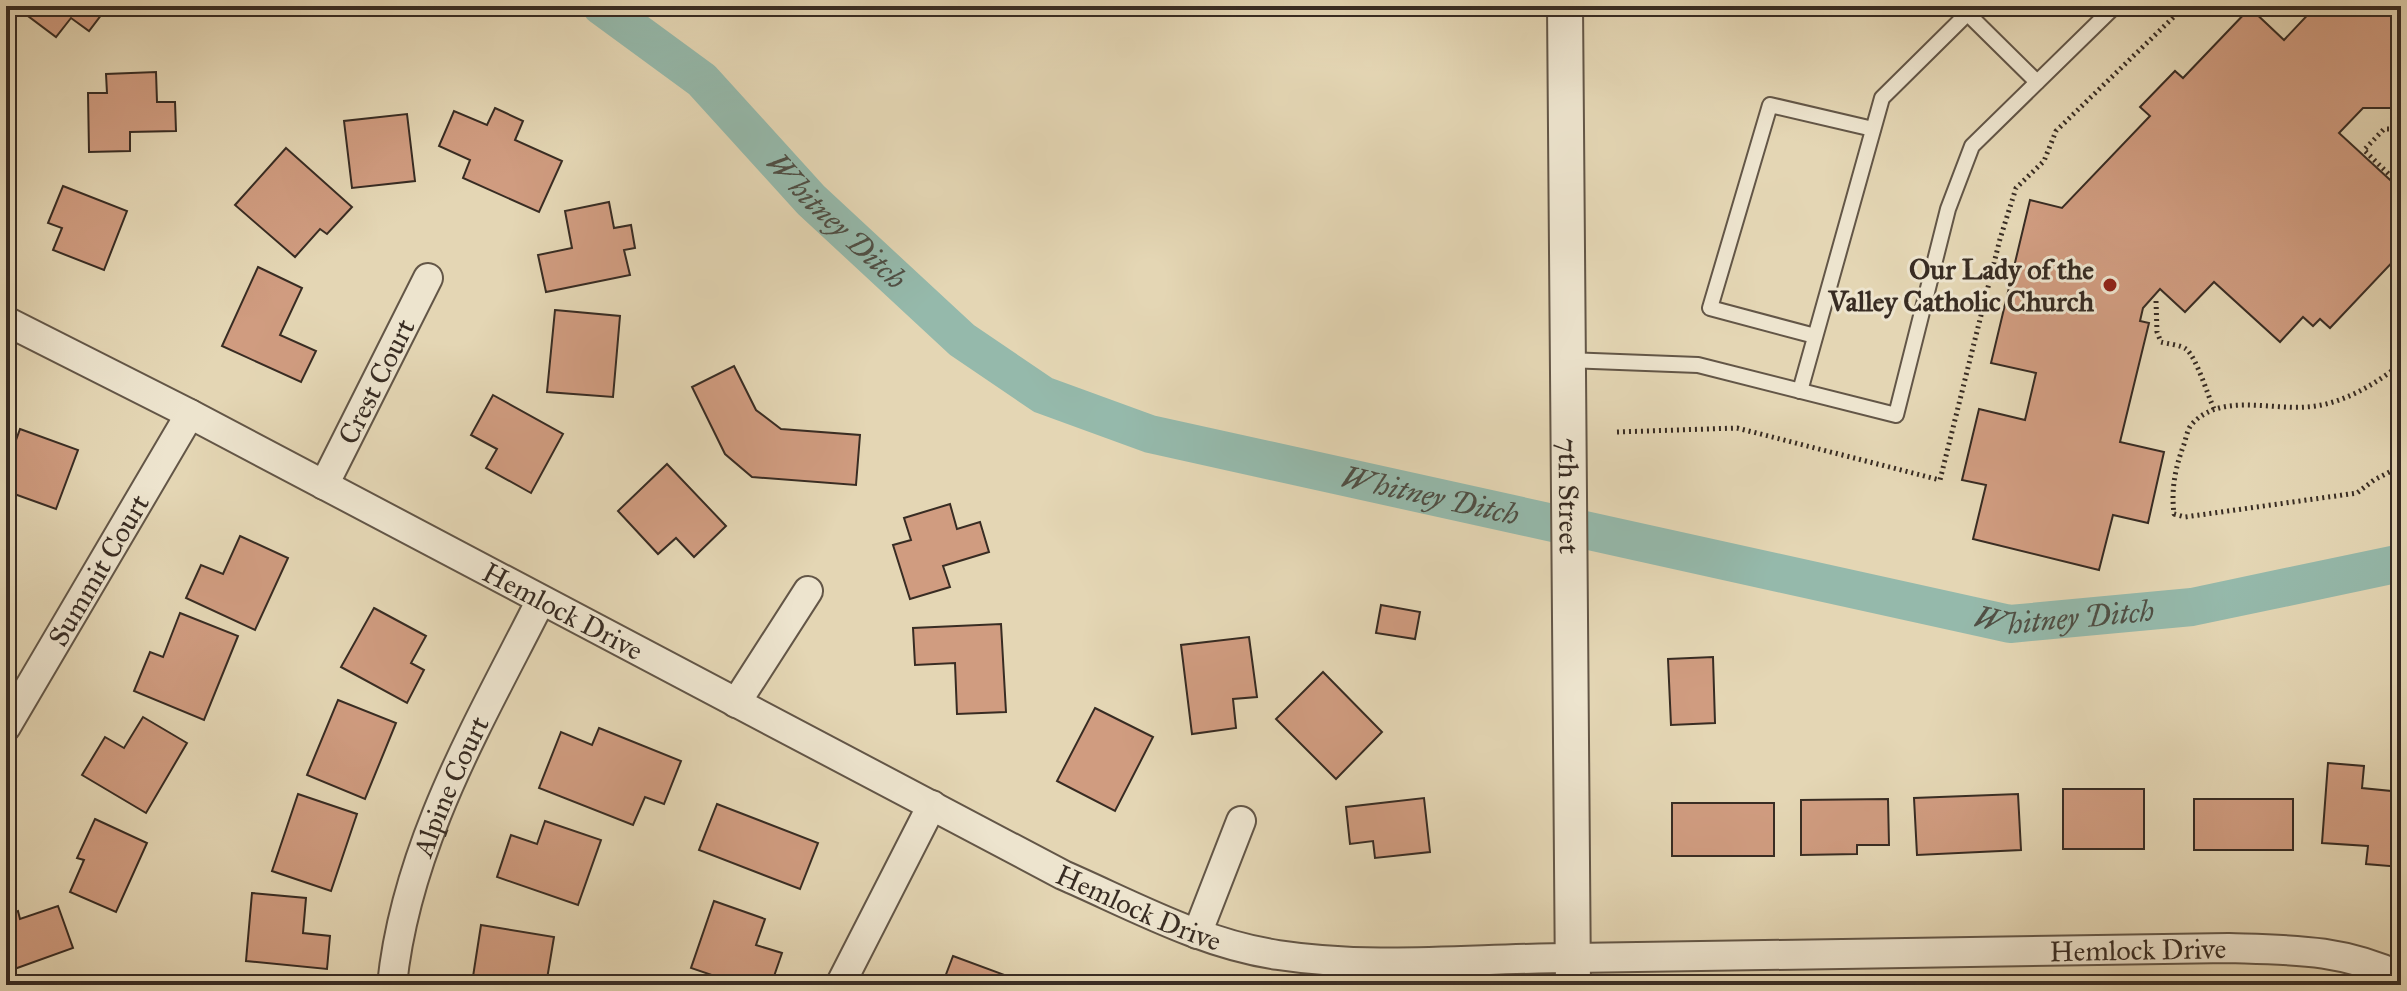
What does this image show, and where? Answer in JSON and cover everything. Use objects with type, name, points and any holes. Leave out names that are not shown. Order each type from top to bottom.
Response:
[{"type":"street","name":"7th Street","points":[[1564,6],[1572,971]]},
{"type":"street","name":"Crest Court","points":[[324,485],[428,278]]},
{"type":"street","name":"Hemlock Drive","points":[[6,321],[190,414],[1063,875],[1197,934],[1235,946],[1278,955],[1357,963],[1572,971],[2229,948],[2315,951],[2362,961],[2401,977]]},
{"type":"street","name":"Summit Court","points":[[6,727],[190,414]]},
{"type":"street","points":[[736,703],[808,591]]},
{"type":"street","name":"Alpine Court","points":[[392,985],[400,926],[425,840],[449,784],[541,600]]},
{"type":"street","points":[[840,985],[932,805]]},
{"type":"street","points":[[1197,934],[1241,821]]},
{"type":"lane","points":[[1567,360],[1698,365],[1896,415],[1948,209],[1972,146],[2115,6]]},
{"type":"lane","points":[[1800,391],[1882,98],[1971,10],[2037,82]]},
{"type":"lane","points":[[1815,336],[1710,308],[1770,105],[1873,129]]},
{"type":"path","points":[[2401,129],[2384,129],[2364,150],[2401,186]]},
{"type":"path","points":[[2156,301],[2157,332],[2161,342],[2186,349],[2197,365],[2214,409]]},
{"type":"path","points":[[2401,364],[2377,383],[2332,402],[2306,407],[2214,409],[2191,425],[2171,493],[2174,514],[2185,517],[2357,493],[2401,466]]},
{"type":"building","points":[[30,6],[108,6],[89,31],[71,18],[56,37],[24,13]]},
{"type":"building","name":"Our Lady of the Valley Catholic Church","points":[[2316,6],[2401,6],[2401,108],[2363,108],[2339,133],[2401,190],[2401,232],[2394,240],[2401,246],[2401,253],[2330,328],[2320,319],[2313,326],[2303,317],[2280,342],[2214,282],[2185,312],[2160,289],[2143,308],[2140,321],[2149,323],[2120,442],[2164,452],[2148,523],[2113,515],[2099,570],[1973,539],[1986,485],[1962,480],[1979,409],[2025,420],[2036,373],[1991,363],[2030,200],[2062,208],[2150,116],[2140,107],[2175,71],[2183,78],[2250,8],[2284,40]]},
{"type":"building","points":[[156,72],[157,102],[175,102],[176,131],[130,132],[130,151],[89,152],[88,93],[107,93],[106,74]]},
{"type":"building","points":[[495,108],[523,121],[515,140],[562,161],[539,212],[463,178],[470,160],[439,146],[454,111],[487,125]]},
{"type":"building","points":[[407,114],[415,181],[352,188],[344,121]]},
{"type":"building","points":[[286,148],[352,207],[327,234],[320,229],[295,257],[235,205]]},
{"type":"building","points":[[63,186],[127,211],[104,270],[53,250],[62,228],[48,223]]},
{"type":"building","points":[[609,202],[614,228],[631,225],[635,248],[624,250],[630,275],[546,292],[538,255],[572,248],[565,211]]},
{"type":"building","points":[[258,267],[302,288],[280,335],[316,351],[301,382],[222,346]]},
{"type":"building","points":[[555,310],[620,316],[613,397],[547,392]]},
{"type":"building","points":[[734,366],[756,410],[781,429],[860,435],[856,485],[752,477],[725,454],[692,387]]},
{"type":"building","points":[[493,395],[563,434],[531,493],[486,468],[497,449],[471,435]]},
{"type":"building","points":[[20,429],[78,450],[56,509],[6,491],[6,468]]},
{"type":"building","points":[[667,464],[726,526],[694,557],[676,538],[658,554],[618,511]]},
{"type":"building","points":[[950,504],[957,529],[980,522],[989,552],[943,566],[950,587],[910,599],[893,545],[911,540],[904,518]]},
{"type":"building","points":[[240,536],[288,558],[255,630],[186,598],[201,565],[223,574]]},
{"type":"building","points":[[1381,605],[1420,612],[1415,639],[1376,633]]},
{"type":"building","points":[[374,608],[426,636],[411,663],[424,670],[407,703],[341,667]]},
{"type":"building","points":[[180,613],[238,636],[204,720],[134,691],[150,652],[163,657]]},
{"type":"building","points":[[1001,624],[1006,712],[957,714],[955,663],[915,665],[913,628]]},
{"type":"building","points":[[1249,637],[1257,697],[1233,699],[1236,728],[1192,734],[1181,645]]},
{"type":"building","points":[[1713,657],[1715,723],[1671,725],[1668,659]]},
{"type":"building","points":[[1323,672],[1382,732],[1336,779],[1276,719]]},
{"type":"building","points":[[338,700],[396,723],[365,799],[307,775]]},
{"type":"building","points":[[1095,708],[1153,737],[1115,811],[1057,781]]},
{"type":"building","points":[[143,717],[187,743],[146,813],[82,775],[105,737],[124,748]]},
{"type":"building","points":[[599,728],[681,761],[664,804],[645,797],[633,825],[539,788],[561,732],[592,745]]},
{"type":"building","points":[[2328,763],[2364,766],[2362,788],[2401,792],[2401,867],[2366,864],[2368,846],[2322,843]]},
{"type":"building","points":[[2063,789],[2144,789],[2144,849],[2063,849]]},
{"type":"building","points":[[298,794],[357,814],[331,891],[272,871]]},
{"type":"building","points":[[2018,794],[2021,850],[1917,855],[1914,798]]},
{"type":"building","points":[[1424,798],[1430,852],[1375,858],[1373,841],[1350,844],[1346,807]]},
{"type":"building","points":[[1888,799],[1889,845],[1857,845],[1857,854],[1801,855],[1801,800]]},
{"type":"building","points":[[2194,799],[2293,799],[2293,850],[2194,850]]},
{"type":"building","points":[[1672,803],[1774,803],[1774,856],[1672,856]]},
{"type":"building","points":[[717,804],[818,843],[800,889],[699,850]]},
{"type":"building","points":[[95,819],[147,843],[116,912],[70,892],[84,860],[77,858]]},
{"type":"building","points":[[545,821],[601,840],[578,905],[497,877],[511,835],[537,844]]},
{"type":"building","points":[[252,893],[306,898],[303,933],[330,936],[327,969],[246,961]]},
{"type":"building","points":[[714,901],[765,919],[756,945],[782,953],[771,985],[741,985],[691,968]]},
{"type":"building","points":[[58,906],[73,948],[6,972],[6,915],[18,911],[20,919]]},
{"type":"building","points":[[481,925],[554,937],[546,985],[514,980],[513,985],[472,983]]},
{"type":"building","points":[[953,956],[1029,984],[942,985]]},
{"type":"waterway","name":"Whitney Ditch","points":[[601,6],[702,80],[811,200],[962,340],[1043,395],[1150,434],[2010,624],[2192,607],[2401,563]]},
{"type":"place","name":"Our Lady of the Valley Catholic Church","points":[[2110,285]]}]
